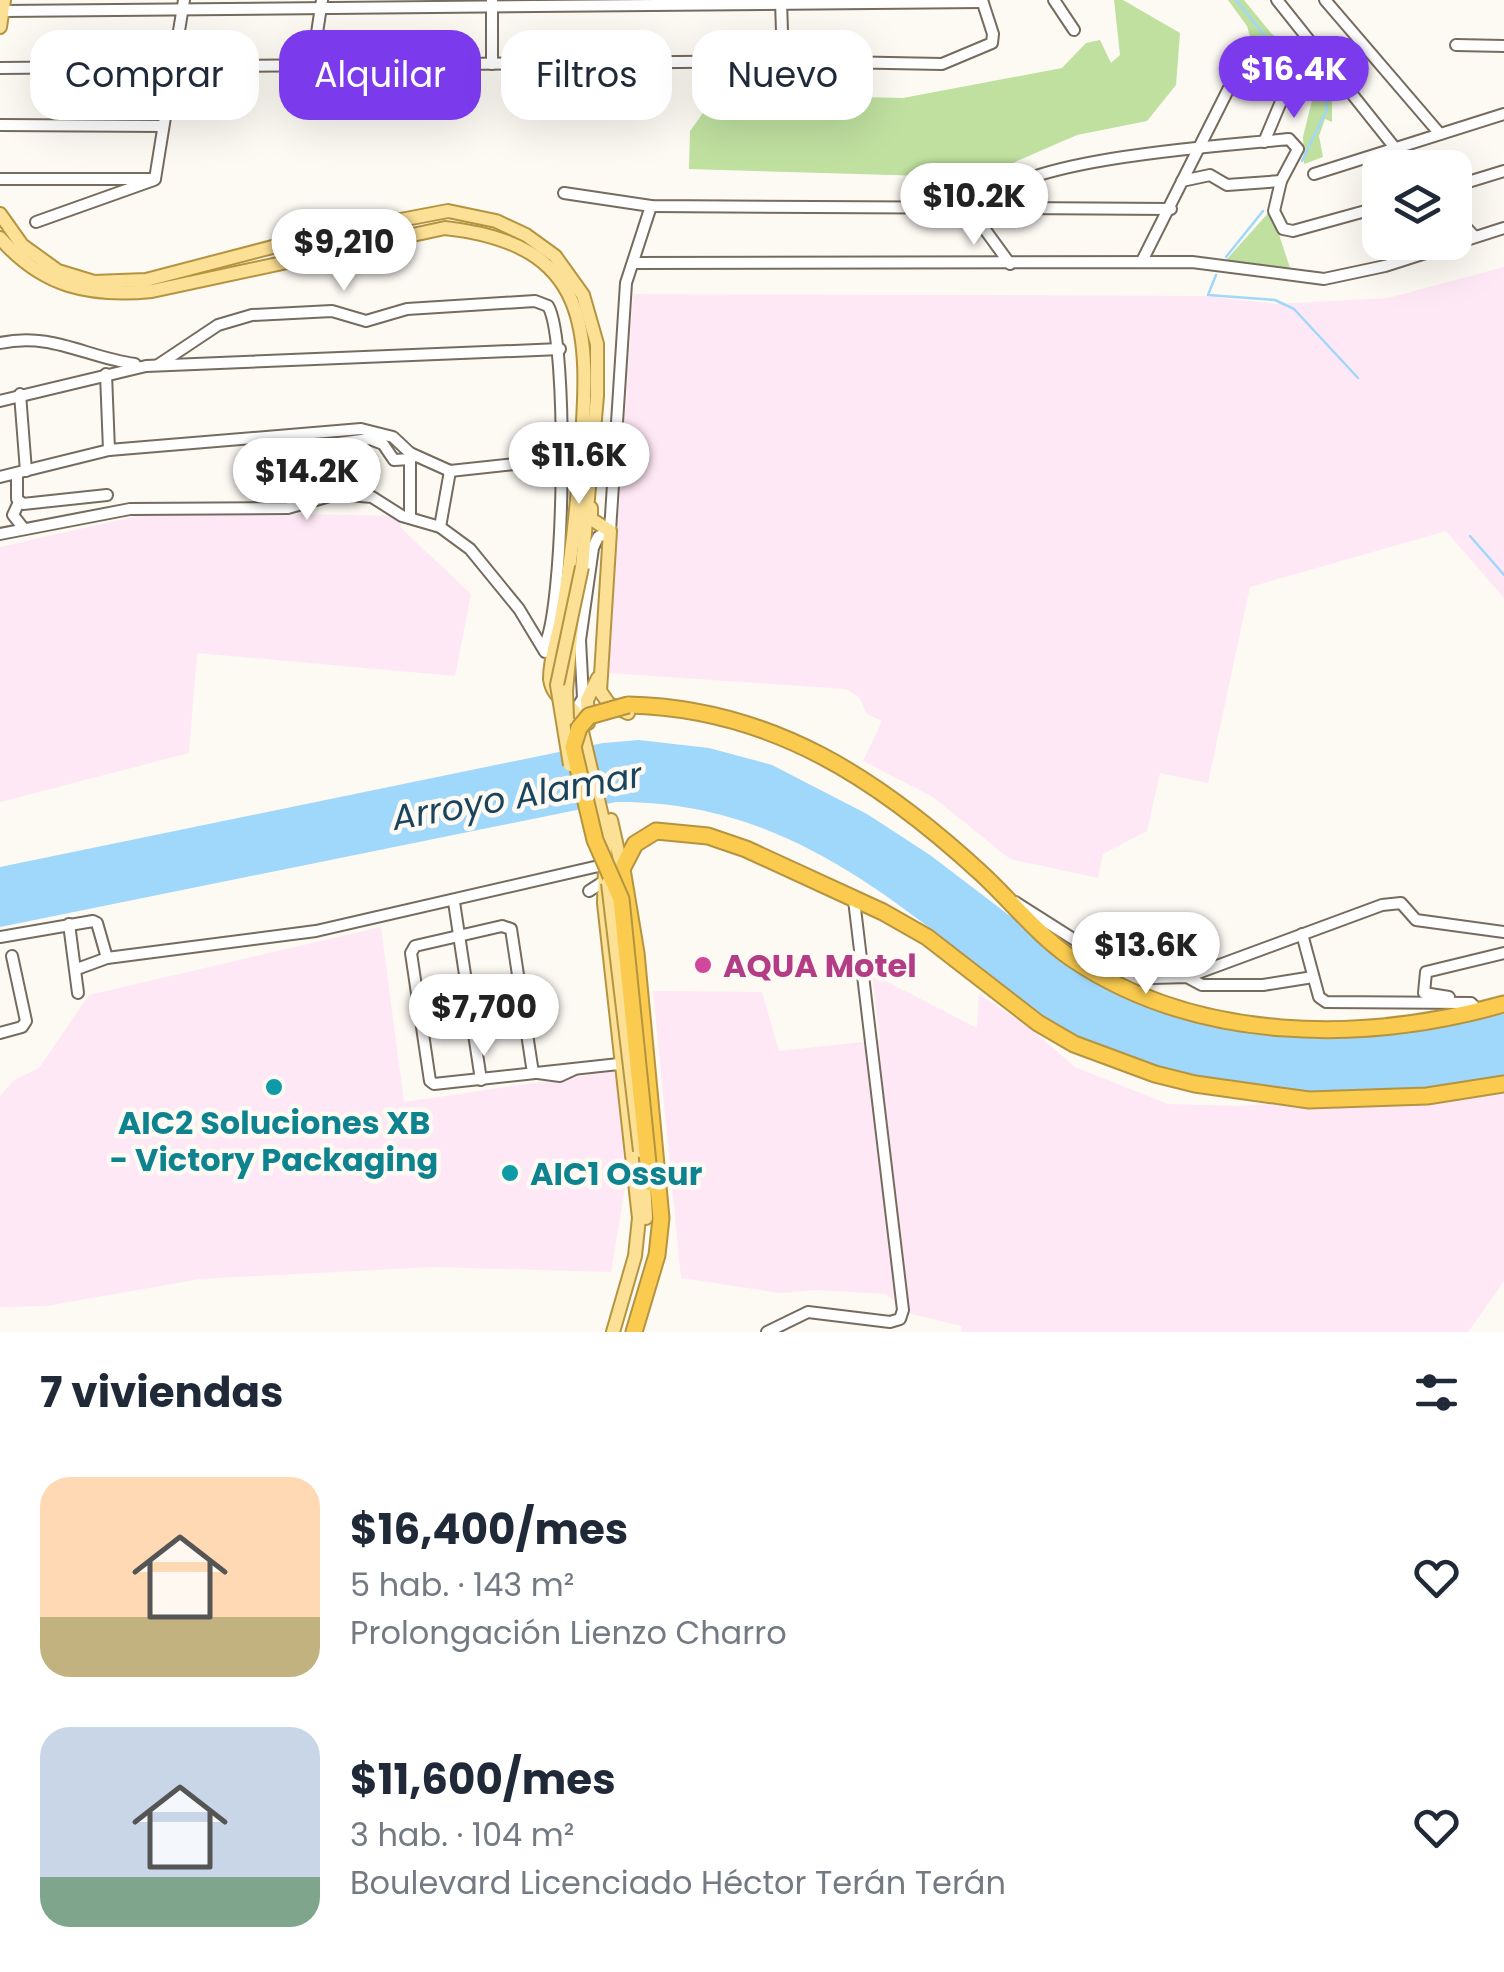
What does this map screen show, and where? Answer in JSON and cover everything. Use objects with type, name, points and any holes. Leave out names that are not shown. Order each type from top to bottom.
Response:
[{"type":"highway","points":[[624,1332],[651,1248],[621,900],[595,840],[584,736],[579,728],[590,716],[628,709],[686,708],[776,731],[827,760],[936,835],[1057,947],[1089,968],[1147,996],[1216,1017],[1274,1028],[1336,1030],[1403,1026],[1504,1004]]},
{"type":"highway","points":[[624,1332],[656,1255],[661,1218],[622,869],[635,844],[647,834],[684,832],[746,850],[854,900],[927,937],[1038,1023],[1074,1044],[1155,1074],[1195,1084],[1310,1100],[1426,1096],[1504,1084]]},
{"type":"main road","points":[[0,27],[4,6]]},
{"type":"main road","points":[[0,214],[34,254],[58,271],[94,282],[146,280],[311,237],[448,212],[496,221],[555,256],[583,295],[597,344],[598,371],[582,567],[578,598],[561,648],[558,712],[588,840],[613,898],[647,1183]]},
{"type":"main road","points":[[0,238],[15,256],[58,283],[106,295],[152,291],[445,228],[486,232],[538,258],[569,297],[586,341],[580,466],[565,589],[550,662],[553,692],[583,705]]},
{"type":"main road","points":[[590,463],[594,472],[590,518],[610,531],[598,678],[604,698],[628,709]]},
{"type":"main road","points":[[565,589],[576,623],[566,691],[584,736],[622,869]]},
{"type":"main road","points":[[542,647],[549,693],[562,708],[583,705]]},
{"type":"main road","points":[[584,736],[583,705],[598,678]]},
{"type":"main road","points":[[584,736],[609,714],[628,709]]},
{"type":"main road","points":[[606,815],[603,875],[639,1218],[624,1332]]},
{"type":"street","points":[[1054,0],[1074,30]]},
{"type":"street","points":[[1278,0],[1394,150],[1504,114]]},
{"type":"street","points":[[1326,0],[1440,134]]},
{"type":"street","points":[[4,6],[982,1],[992,43],[942,64],[873,63]]},
{"type":"street","points":[[781,2],[782,30]]},
{"type":"street","points":[[492,3],[492,64]]},
{"type":"street","points":[[318,30],[322,4]]},
{"type":"street","points":[[179,30],[183,5]]},
{"type":"street","points":[[1456,46],[1504,46]]},
{"type":"street","points":[[481,64],[692,62]]},
{"type":"street","points":[[0,68],[30,68]]},
{"type":"street","points":[[1142,261],[1235,76]]},
{"type":"street","points":[[1264,142],[1288,85]]},
{"type":"street","points":[[154,179],[164,120]]},
{"type":"street","points":[[0,126],[163,126]]},
{"type":"street","points":[[976,209],[996,192],[1060,168],[1288,140],[1298,144],[1281,181],[1274,211],[1283,229],[1293,230],[1362,212]]},
{"type":"street","points":[[1314,174],[1362,160]]},
{"type":"street","points":[[1472,181],[1504,171]]},
{"type":"street","points":[[1181,181],[1210,175],[1227,185],[1281,181]]},
{"type":"street","points":[[0,179],[154,179]]},
{"type":"street","points":[[36,222],[154,179]]},
{"type":"street","points":[[564,193],[651,206],[1171,209]]},
{"type":"street","points":[[583,705],[580,640],[593,548],[598,537],[610,531],[626,283],[651,206]]},
{"type":"street","points":[[976,209],[1010,264]]},
{"type":"street","points":[[634,264],[1142,261],[1211,263],[1324,278],[1384,266],[1504,228]]},
{"type":"street","points":[[0,343],[47,339],[106,360],[152,366],[218,325],[252,315],[332,311],[366,321],[407,309],[544,303],[552,310],[560,348],[561,459],[555,607],[551,632],[542,647]]},
{"type":"street","points":[[0,401],[152,366],[560,348]]},
{"type":"street","points":[[106,374],[109,450]]},
{"type":"street","points":[[20,394],[21,472],[18,502],[12,515],[24,529]]},
{"type":"street","points":[[0,477],[109,450],[361,429],[392,436],[410,456],[450,471],[561,459]]},
{"type":"street","points":[[288,448],[370,439],[382,444],[394,460],[410,456]]},
{"type":"street","points":[[410,456],[410,516]]},
{"type":"street","points":[[440,527],[450,471]]},
{"type":"street","points":[[18,502],[107,494]]},
{"type":"street","points":[[0,534],[130,510],[288,508],[336,494],[372,497],[402,516],[440,527],[484,564],[550,662]]},
{"type":"street","points":[[77,969],[107,958],[316,931],[588,870],[603,875],[589,891]]},
{"type":"street","points":[[1006,896],[1078,942],[1162,980],[1187,977],[1382,905],[1401,903],[1416,920],[1504,932]]},
{"type":"street","points":[[766,1332],[808,1312],[884,1322],[900,1319],[904,1302],[854,900]]},
{"type":"street","points":[[454,902],[462,934],[480,1080]]},
{"type":"street","points":[[0,937],[68,924],[97,923],[107,958]]},
{"type":"street","points":[[68,924],[78,993]]},
{"type":"street","points":[[536,1073],[511,930],[507,926],[462,934],[411,950],[430,1081],[434,1084],[646,1062]]},
{"type":"street","points":[[1302,934],[1319,997],[1334,1004],[1458,1003],[1477,1005],[1478,1011]]},
{"type":"street","points":[[1458,1003],[1454,997],[1424,993],[1426,972],[1504,953]]},
{"type":"street","points":[[0,1033],[22,1027],[26,1021],[4,959]]},
{"type":"street","points":[[1187,977],[1202,985],[1263,985],[1313,977]]},
{"type":"shaded area","points":[[1504,267],[1504,598],[1446,531],[1250,587],[1208,783],[1160,773],[1147,831],[1103,854],[1098,878],[1010,859],[933,797],[863,761],[882,721],[867,714],[859,697],[846,689],[608,673],[633,294],[1205,296],[1276,304],[1388,298]]},
{"type":"shaded area","points":[[204,512],[402,516],[401,528],[471,594],[455,676],[197,653],[189,753],[0,802],[0,547],[137,516]]},
{"type":"shaded area","points":[[381,927],[404,1102],[616,1071],[626,1183],[611,1272],[433,1267],[200,1279],[46,1306],[0,1307],[0,1096],[14,1080],[39,1068],[89,995]]},
{"type":"shaded area","points":[[872,974],[977,1028],[979,994],[1030,1028],[1075,1067],[1168,1104],[1242,1106],[1504,1086],[1504,1281],[1468,1332],[961,1332],[962,1326],[912,1314],[886,1294],[816,1290],[780,1293],[681,1278],[653,991],[762,992],[779,1051],[880,1040]]},
{"type":"green space","points":[[1114,0],[1123,0],[1180,33],[1176,85],[1147,121],[1077,135],[992,172],[962,177],[689,169],[690,131],[698,120],[873,120],[873,97],[903,98],[1062,68],[1086,43],[1100,40],[1111,63],[1120,55]]},
{"type":"green space","points":[[1228,0],[1244,0],[1271,33],[1315,71],[1332,93],[1332,122],[1325,119],[1319,136],[1323,157],[1304,164],[1303,137],[1313,96],[1254,51],[1247,26]]},
{"type":"green space","points":[[1271,210],[1290,268],[1226,260]]},
{"type":"water","name":"Arroyo Alamar","points":[[639,740],[709,748],[772,765],[867,814],[930,855],[1076,966],[1210,1017],[1378,1034],[1423,1031],[1504,1014],[1504,1075],[1398,1090],[1289,1091],[1234,1085],[1129,1058],[1047,1018],[879,891],[799,844],[713,813],[666,805],[616,802],[0,927],[0,867],[603,743]]},
{"type":"waterway","points":[[1236,0],[1284,59],[1326,88],[1327,109],[1302,161]]},
{"type":"waterway","points":[[1226,257],[1263,211]]},
{"type":"waterway","points":[[1216,275],[1208,295],[1275,300],[1294,309],[1358,378]]},
{"type":"waterway","points":[[1470,536],[1504,575]]},
{"type":"place","name":"AQUA Motel","points":[[703,965]]},
{"type":"place","name":"AIC2 Soluciones XB - Victory Packaging","points":[[274,1087]]},
{"type":"place","name":"AIC1 Ossur","points":[[510,1173]]}]
